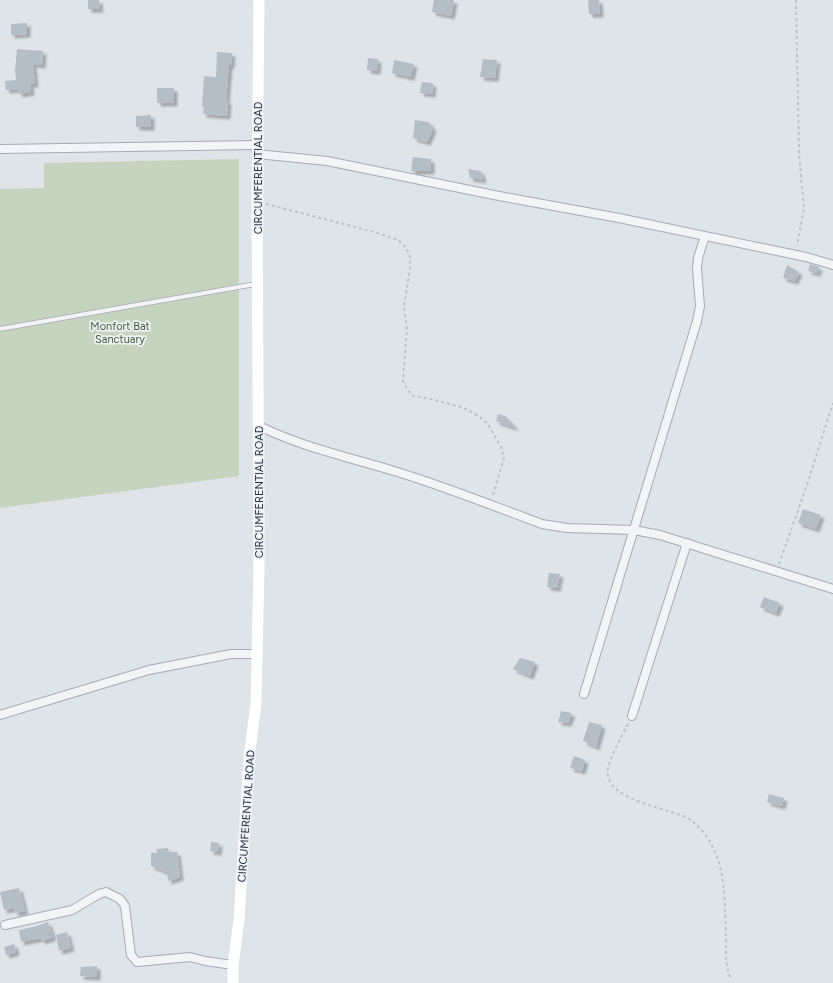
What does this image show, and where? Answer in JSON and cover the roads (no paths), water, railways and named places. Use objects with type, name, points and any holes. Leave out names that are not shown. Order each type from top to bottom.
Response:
[{"type":"main road","name":"CIRCUMFERENTIAL ROAD","points":[[233,983],[233,965],[239,920],[249,758],[256,704],[259,566],[257,202],[259,0]]},
{"type":"street","points":[[0,149],[258,150],[327,161],[499,196],[619,218],[795,254],[833,265]]},
{"type":"street","points":[[584,694],[697,321],[700,306],[697,269],[698,258],[705,236]]},
{"type":"street","points":[[259,426],[301,444],[395,471],[554,527],[634,530],[660,535],[777,570],[833,589]]},
{"type":"street","points":[[632,716],[687,543]]},
{"type":"street","points":[[0,715],[150,670],[231,654],[257,654]]},
{"type":"street","points":[[5,925],[72,910],[99,894],[106,892],[120,899],[125,906],[131,955],[137,962],[190,957],[233,965]]},
{"type":"lane","points":[[0,329],[258,283]]},
{"type":"park label","name":"Monfort Bat Sanctuary","points":[[120,332]]}]
